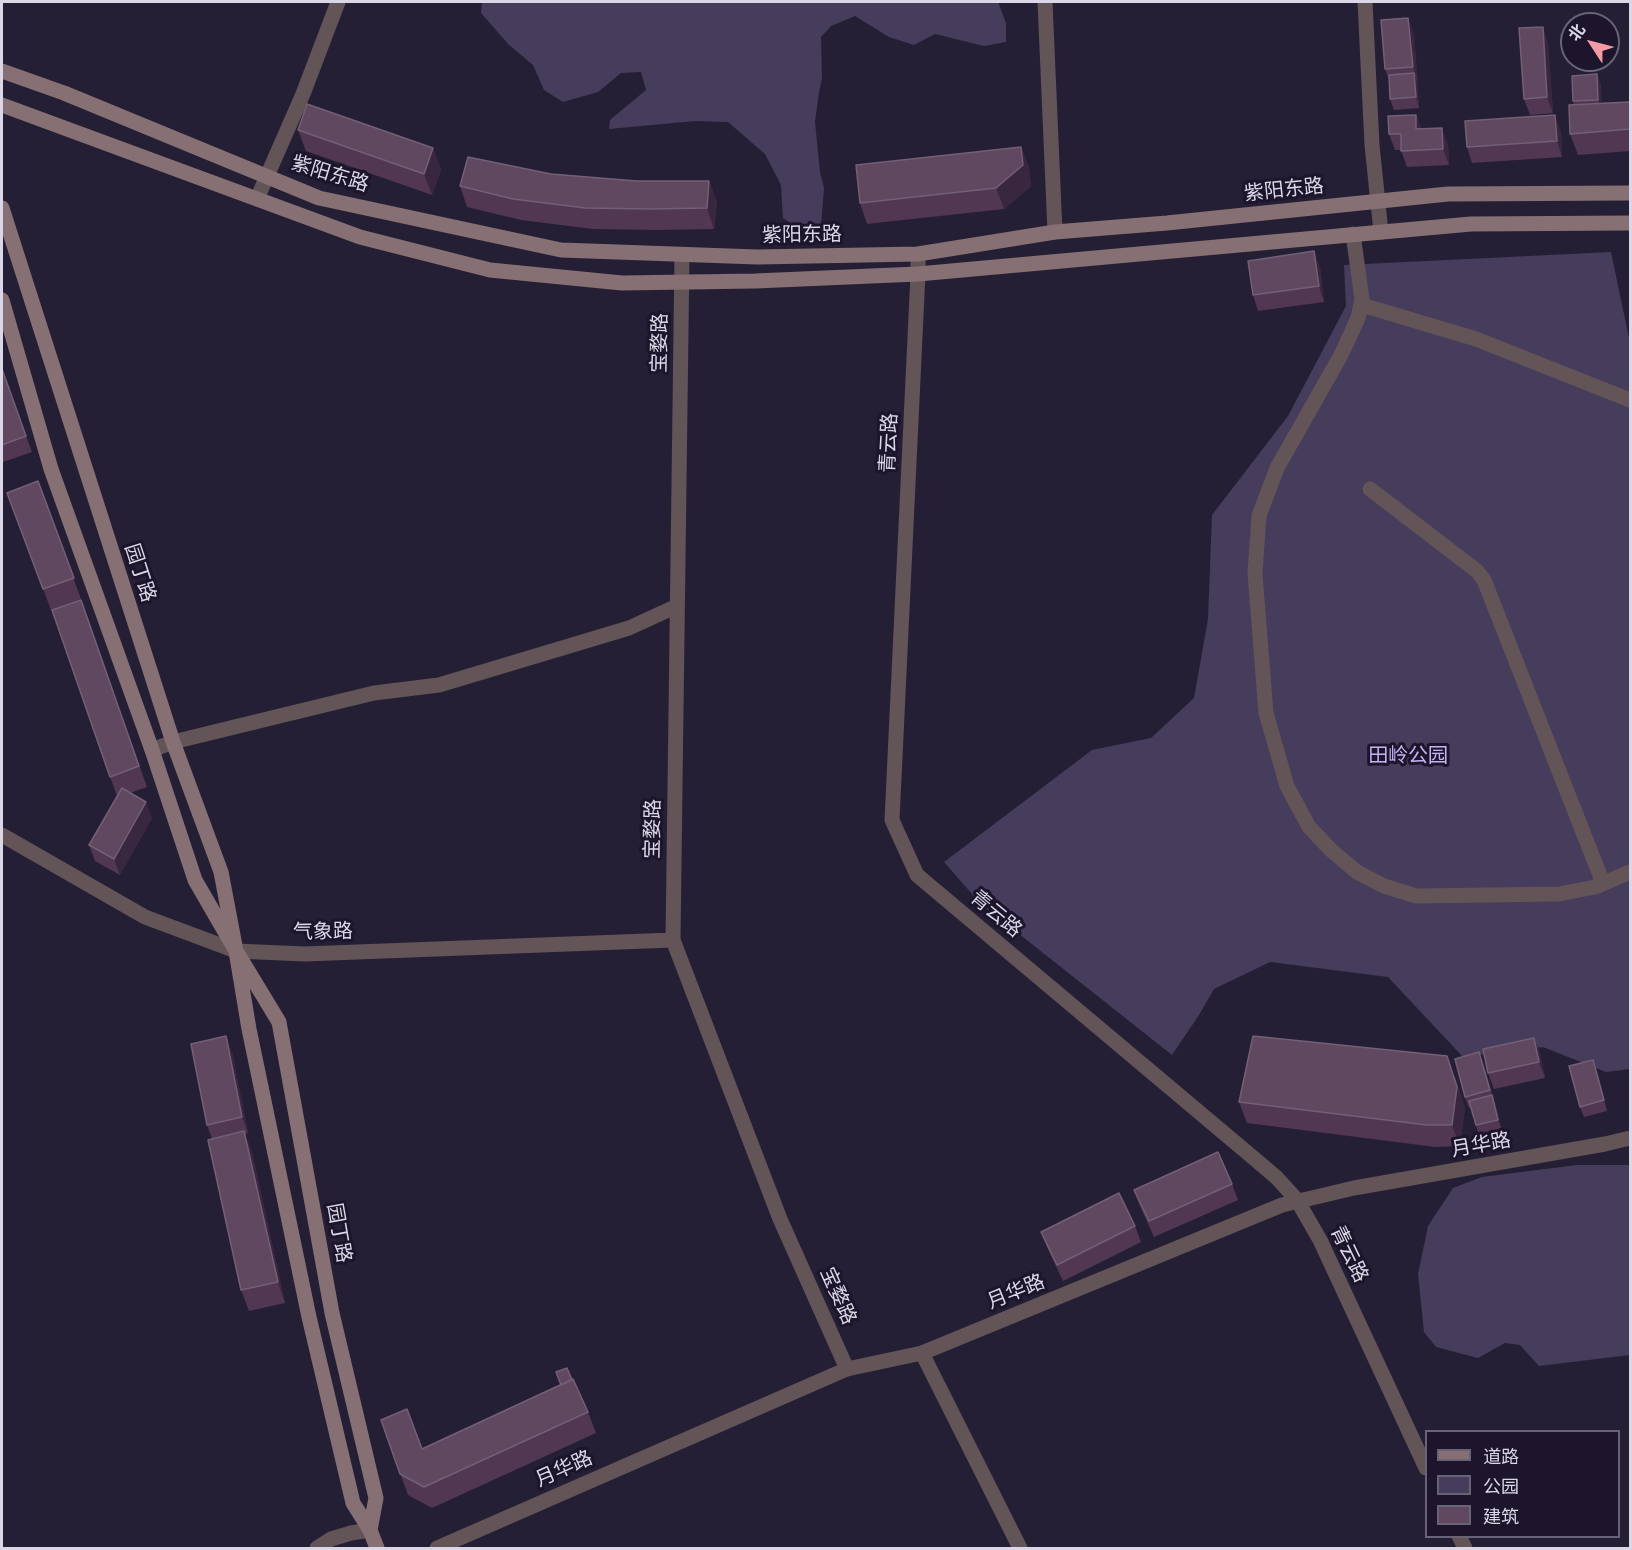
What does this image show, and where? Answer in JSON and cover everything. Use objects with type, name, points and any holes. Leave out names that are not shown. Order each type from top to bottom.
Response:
[{"type":"main road","name":"紫阳东路","points":[[2,70],[64,93],[319,198],[561,250],[757,257],[918,254],[1055,232],[1448,194],[1630,193]]},
{"type":"main road","points":[[2,105],[360,237],[490,270],[622,283],[755,281],[918,274],[1471,224],[1630,223]]},
{"type":"main road","name":"园丁路","points":[[2,208],[172,742],[221,872],[249,1029],[309,1317],[353,1503],[370,1530],[377,1548]]},
{"type":"main road","name":"园丁路","points":[[2,300],[51,469],[152,750],[195,880],[279,1022],[332,1313],[376,1498],[370,1530]]},
{"type":"street","points":[[257,199],[303,94],[338,2]]},
{"type":"street","points":[[1045,2],[1055,232]]},
{"type":"street","points":[[1365,2],[1372,145],[1382,232]]},
{"type":"street","points":[[1353,234],[1362,305],[1341,355],[1277,468],[1259,516],[1255,573],[1266,714],[1287,786],[1309,827],[1332,851],[1357,872],[1384,886],[1416,896],[1559,894],[1603,883],[1630,872]]},
{"type":"street","name":"青云路","points":[[918,254],[892,820],[917,875],[1256,1160],[1297,1200],[1320,1240],[1425,1466]]},
{"type":"street","name":"宝婺路","points":[[682,255],[673,939],[780,1219],[848,1369]]},
{"type":"street","points":[[1362,305],[1476,339],[1630,400]]},
{"type":"street","points":[[1370,489],[1478,571],[1484,580],[1603,883]]},
{"type":"street","points":[[152,750],[172,742],[374,693],[439,685],[629,628],[677,606]]},
{"type":"street","name":"气象路","points":[[2,835],[145,917],[236,951],[305,954],[673,939]]},
{"type":"street","name":"月华路","points":[[437,1548],[848,1369],[922,1353],[1297,1200],[1630,1138]]},
{"type":"street","points":[[922,1353],[1020,1548]]},
{"type":"street","points":[[317,1548],[332,1539],[370,1530]]},
{"type":"green space","points":[[482,2],[998,2],[1006,23],[1006,42],[984,46],[935,34],[914,45],[889,37],[855,16],[831,26],[821,37],[822,79],[815,122],[820,172],[824,188],[821,226],[801,230],[783,218],[781,185],[765,154],[728,122],[695,121],[609,129],[610,120],[646,90],[641,72],[621,73],[598,92],[563,102],[544,90],[533,65],[509,45],[481,13]]},
{"type":"green space","name":"田岭公园","points":[[1611,252],[1630,343],[1630,1069],[1606,1072],[1543,1047],[1463,1057],[1388,977],[1270,962],[1214,989],[1172,1055],[980,903],[944,862],[1092,750],[1151,738],[1194,698],[1208,619],[1212,515],[1288,416],[1346,306],[1344,265]]},
{"type":"green space","points":[[1577,1165],[1628,1165],[1630,1167],[1630,1355],[1539,1366],[1520,1345],[1505,1343],[1478,1358],[1436,1347],[1424,1332],[1418,1274],[1428,1226],[1453,1188],[1482,1177]]},
{"type":"building","points":[[1408,18],[1413,67],[1385,69],[1381,20]]},
{"type":"building","points":[[1543,27],[1547,97],[1524,99],[1519,28]]},
{"type":"building","points":[[1414,73],[1416,97],[1390,99],[1389,75]]},
{"type":"building","points":[[1597,74],[1598,100],[1573,101],[1572,76]]},
{"type":"building","points":[[1630,102],[1630,129],[1570,134],[1569,105]]},
{"type":"building","points":[[307,104],[433,148],[424,174],[298,130]]},
{"type":"building","points":[[1416,115],[1416,129],[1442,128],[1443,149],[1401,151],[1401,134],[1389,134],[1388,116]]},
{"type":"building","points":[[1555,115],[1557,141],[1467,147],[1465,121]]},
{"type":"building","points":[[1021,147],[1023,165],[996,188],[860,203],[856,165]]},
{"type":"building","points":[[468,157],[551,174],[637,181],[709,181],[707,208],[585,208],[513,199],[460,186]]},
{"type":"building","points":[[1314,251],[1319,286],[1253,295],[1248,261]]},
{"type":"building","points":[[2,369],[26,436],[2,445]]},
{"type":"building","points":[[38,481],[74,578],[43,589],[7,493]]},
{"type":"building","points":[[81,600],[139,766],[110,777],[52,610]]},
{"type":"building","points":[[122,788],[146,802],[114,859],[89,845]]},
{"type":"building","points":[[226,1036],[242,1117],[207,1125],[191,1044]]},
{"type":"building","points":[[1253,1036],[1447,1056],[1457,1087],[1452,1125],[1427,1125],[1239,1102]]},
{"type":"building","points":[[1534,1038],[1539,1062],[1488,1073],[1483,1049]]},
{"type":"building","points":[[1479,1052],[1490,1090],[1465,1097],[1455,1059]]},
{"type":"building","points":[[1593,1060],[1604,1100],[1580,1107],[1569,1066]]},
{"type":"building","points":[[1492,1095],[1498,1120],[1476,1125],[1469,1101]]},
{"type":"building","points":[[244,1131],[278,1282],[241,1290],[208,1140]]},
{"type":"building","points":[[1218,1152],[1232,1184],[1149,1221],[1134,1190]]},
{"type":"building","points":[[1119,1193],[1135,1226],[1057,1265],[1041,1232]]},
{"type":"building","points":[[567,1368],[572,1380],[561,1385],[556,1372]]},
{"type":"building","points":[[573,1379],[588,1412],[424,1487],[400,1474],[381,1420],[407,1409],[422,1449]]}]
